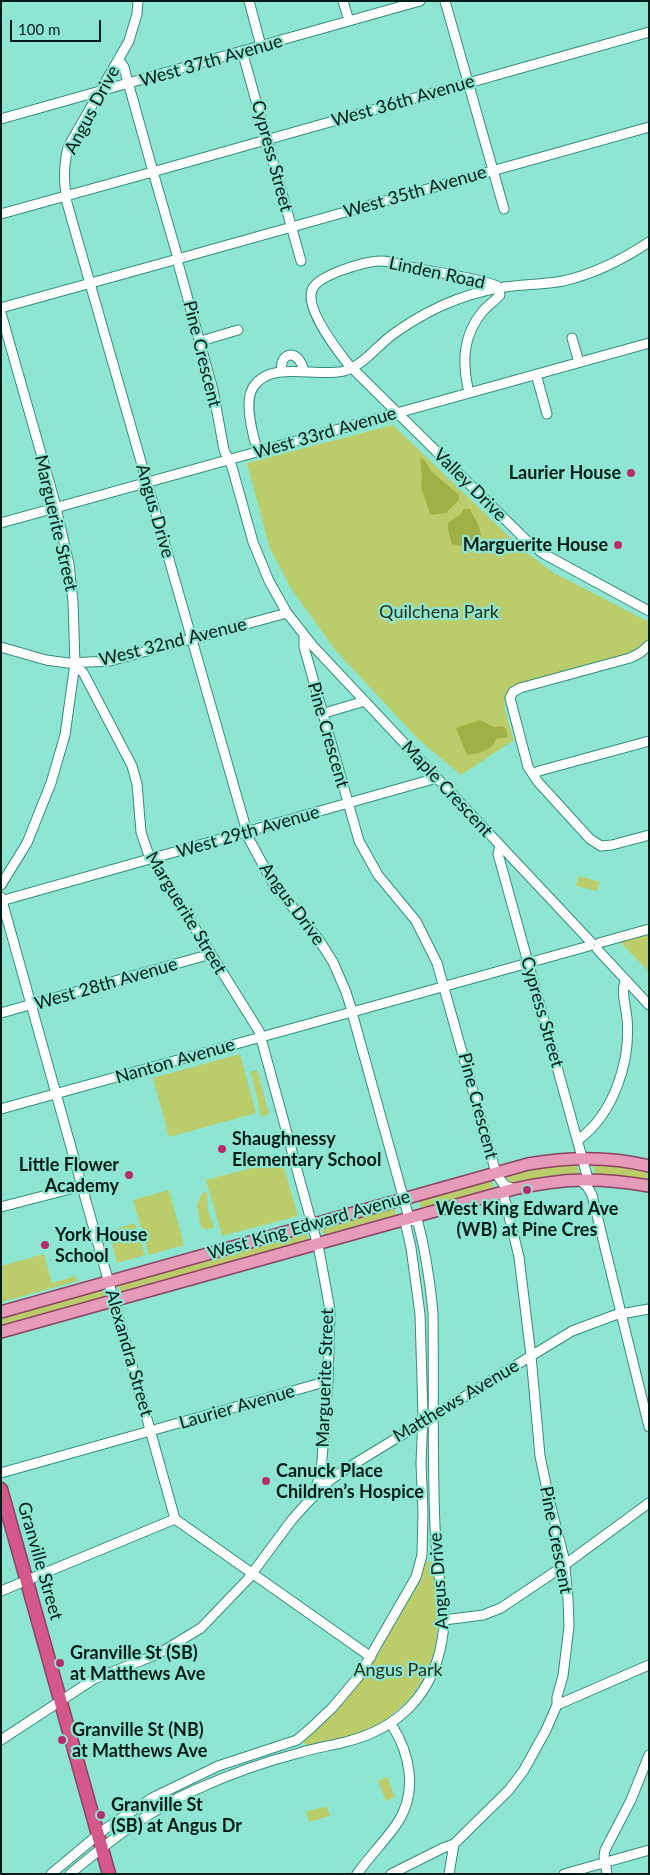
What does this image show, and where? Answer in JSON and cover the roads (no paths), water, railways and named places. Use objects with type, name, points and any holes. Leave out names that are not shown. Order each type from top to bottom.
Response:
[{"type":"highway","name":"Granville Street","points":[[1,1489],[109,1874]]},
{"type":"main road","name":"West King Edward Avenue","points":[[1,1312],[496,1173],[550,1160],[583,1158],[615,1160],[649,1166]]},
{"type":"main road","name":"West King Edward Avenue","points":[[1,1332],[508,1190],[559,1180],[582,1179],[649,1186]]},
{"type":"street","name":"Angus Drive","points":[[52,1874],[98,1835],[152,1798],[218,1766],[296,1740],[333,1706],[359,1676],[416,1578],[422,1555],[421,1463],[423,1422],[420,1314],[406,1226],[409,1218],[346,992],[333,962],[319,940],[273,883],[260,862],[247,832],[90,284],[63,180],[64,163],[68,148],[119,60],[134,29],[138,1]]},
{"type":"street","points":[[249,1],[261,46]]},
{"type":"street","points":[[343,1],[349,21]]},
{"type":"street","name":"West 37th Avenue","points":[[1,119],[420,1]]},
{"type":"street","points":[[445,1],[504,209]]},
{"type":"street","name":"West 36th Avenue","points":[[1,214],[649,32]]},
{"type":"street","name":"Cypress Street","points":[[242,51],[301,262]]},
{"type":"street","name":"Pine Crescent","points":[[119,60],[124,66],[201,341],[213,390],[224,450],[229,460],[262,566],[287,613],[304,636],[304,647],[321,714],[359,841],[378,875],[416,921],[437,963],[496,1173],[508,1190],[519,1257],[531,1356],[540,1456],[548,1499],[565,1565],[568,1599],[569,1626],[563,1676],[557,1697],[557,1705],[536,1749],[509,1790],[454,1844],[391,1874]]},
{"type":"street","name":"West 35th Avenue","points":[[1,308],[649,127]]},
{"type":"street","points":[[258,452],[249,406],[253,386],[267,375],[282,372],[334,373],[352,367],[360,364],[391,335],[417,318],[442,306],[498,288],[563,280],[587,274],[617,262],[649,242]]},
{"type":"street","name":"Linden Road","points":[[352,367],[331,342],[316,314],[311,291],[318,282],[344,270],[381,261],[494,285],[498,288]]},
{"type":"street","points":[[469,393],[464,363],[465,344],[470,331],[484,309],[500,296],[498,288]]},
{"type":"street","name":"Marguerite Street","points":[[1,313],[56,508],[70,573],[74,602],[75,663],[84,674],[132,766],[137,784],[141,832],[152,859],[251,1018],[260,1038],[318,1244],[330,1310],[328,1381],[319,1489]]},
{"type":"street","points":[[201,341],[238,330]]},
{"type":"street","points":[[572,338],[579,362]]},
{"type":"street","name":"West 33rd Avenue","points":[[1,524],[649,343]]},
{"type":"street","points":[[282,372],[283,359],[293,355],[302,362],[304,372]]},
{"type":"street","points":[[352,367],[399,413]]},
{"type":"street","points":[[536,374],[547,414]]},
{"type":"street","name":"Valley Drive","points":[[399,413],[528,542],[544,554],[649,611]]},
{"type":"street","name":"West 32nd Avenue","points":[[1,647],[46,660],[75,663],[110,661],[287,613]]},
{"type":"street","name":"Maple Crescent","points":[[304,636],[649,1004]]},
{"type":"street","points":[[649,645],[640,653],[630,658],[520,688],[513,692],[510,698],[528,767],[590,839],[600,846],[612,845],[649,835]]},
{"type":"street","points":[[1,885],[27,843],[51,783],[65,735],[75,663]]},
{"type":"street","points":[[321,714],[365,701]]},
{"type":"street","points":[[533,775],[539,771],[649,741]]},
{"type":"street","name":"West 29th Avenue","points":[[2,900],[437,778]]},
{"type":"street","name":"Cypress Street","points":[[500,846],[498,854],[583,1158],[582,1179]]},
{"type":"street","name":"Alexandra Street","points":[[2,900],[175,1519]]},
{"type":"street","name":"Nanton Avenue","points":[[1,1109],[649,929]]},
{"type":"street","name":"West 28th Avenue","points":[[1,1013],[211,954]]},
{"type":"street","points":[[578,1140],[596,1123],[616,1090],[623,1069],[628,1020],[624,986],[626,980]]},
{"type":"street","points":[[582,1179],[592,1195],[649,1427]]},
{"type":"street","points":[[592,1195],[595,1186],[605,1180]]},
{"type":"street","points":[[1,1207],[82,1186]]},
{"type":"street","name":"Angus Drive","points":[[70,1874],[102,1848],[143,1819],[192,1791],[223,1778],[300,1752],[346,1742],[370,1734],[391,1724],[408,1711],[431,1676],[442,1641],[444,1620],[436,1556],[433,1460],[433,1313],[430,1282],[418,1223],[409,1218]]},
{"type":"street","name":"Matthews Avenue","points":[[1,1740],[94,1678],[140,1662],[179,1642],[201,1628],[230,1600],[252,1574],[291,1521],[319,1489],[346,1468],[572,1331],[621,1314],[649,1309]]},
{"type":"street","name":"Laurier Avenue","points":[[1,1473],[328,1381]]},
{"type":"street","points":[[444,1620],[483,1615],[500,1608],[565,1565],[649,1503]]},
{"type":"street","points":[[1,1591],[175,1519],[371,1657]]},
{"type":"street","points":[[422,1555],[436,1556]]},
{"type":"street","points":[[557,1705],[649,1665]]},
{"type":"street","points":[[357,1874],[397,1824],[405,1808],[410,1791],[407,1755],[401,1739],[391,1724]]},
{"type":"street","points":[[296,1740],[300,1752]]},
{"type":"street","points":[[607,1874],[605,1850],[631,1800],[649,1754]]},
{"type":"street","points":[[449,1874],[454,1844]]},
{"type":"street","points":[[564,1874],[649,1850]]},
{"type":"place","name":"Laurier House","points":[[631,473]]},
{"type":"place","name":"Marguerite House","points":[[618,545]]},
{"type":"place","name":"Shaughnessy Elementary School","points":[[222,1149]]},
{"type":"place","name":"Little Flower Academy","points":[[129,1175]]},
{"type":"place","name":"West King Edward Ave (WB) at Pine Cres","points":[[527,1190]]},
{"type":"place","name":"York House School","points":[[45,1245]]},
{"type":"place","name":"Canuck Place Children’s Hospice","points":[[266,1481]]},
{"type":"place","name":"Granville St (SB) at Matthews Ave","points":[[60,1663]]},
{"type":"place","name":"Granville St (NB) at Matthews Ave","points":[[62,1740]]},
{"type":"place","name":"Granville St (SB) at Angus Dr","points":[[101,1815]]},
{"type":"park label","name":"Quilchena Park","points":[[439,612]]},
{"type":"park label","name":"Angus Park","points":[[398,1670]]}]
